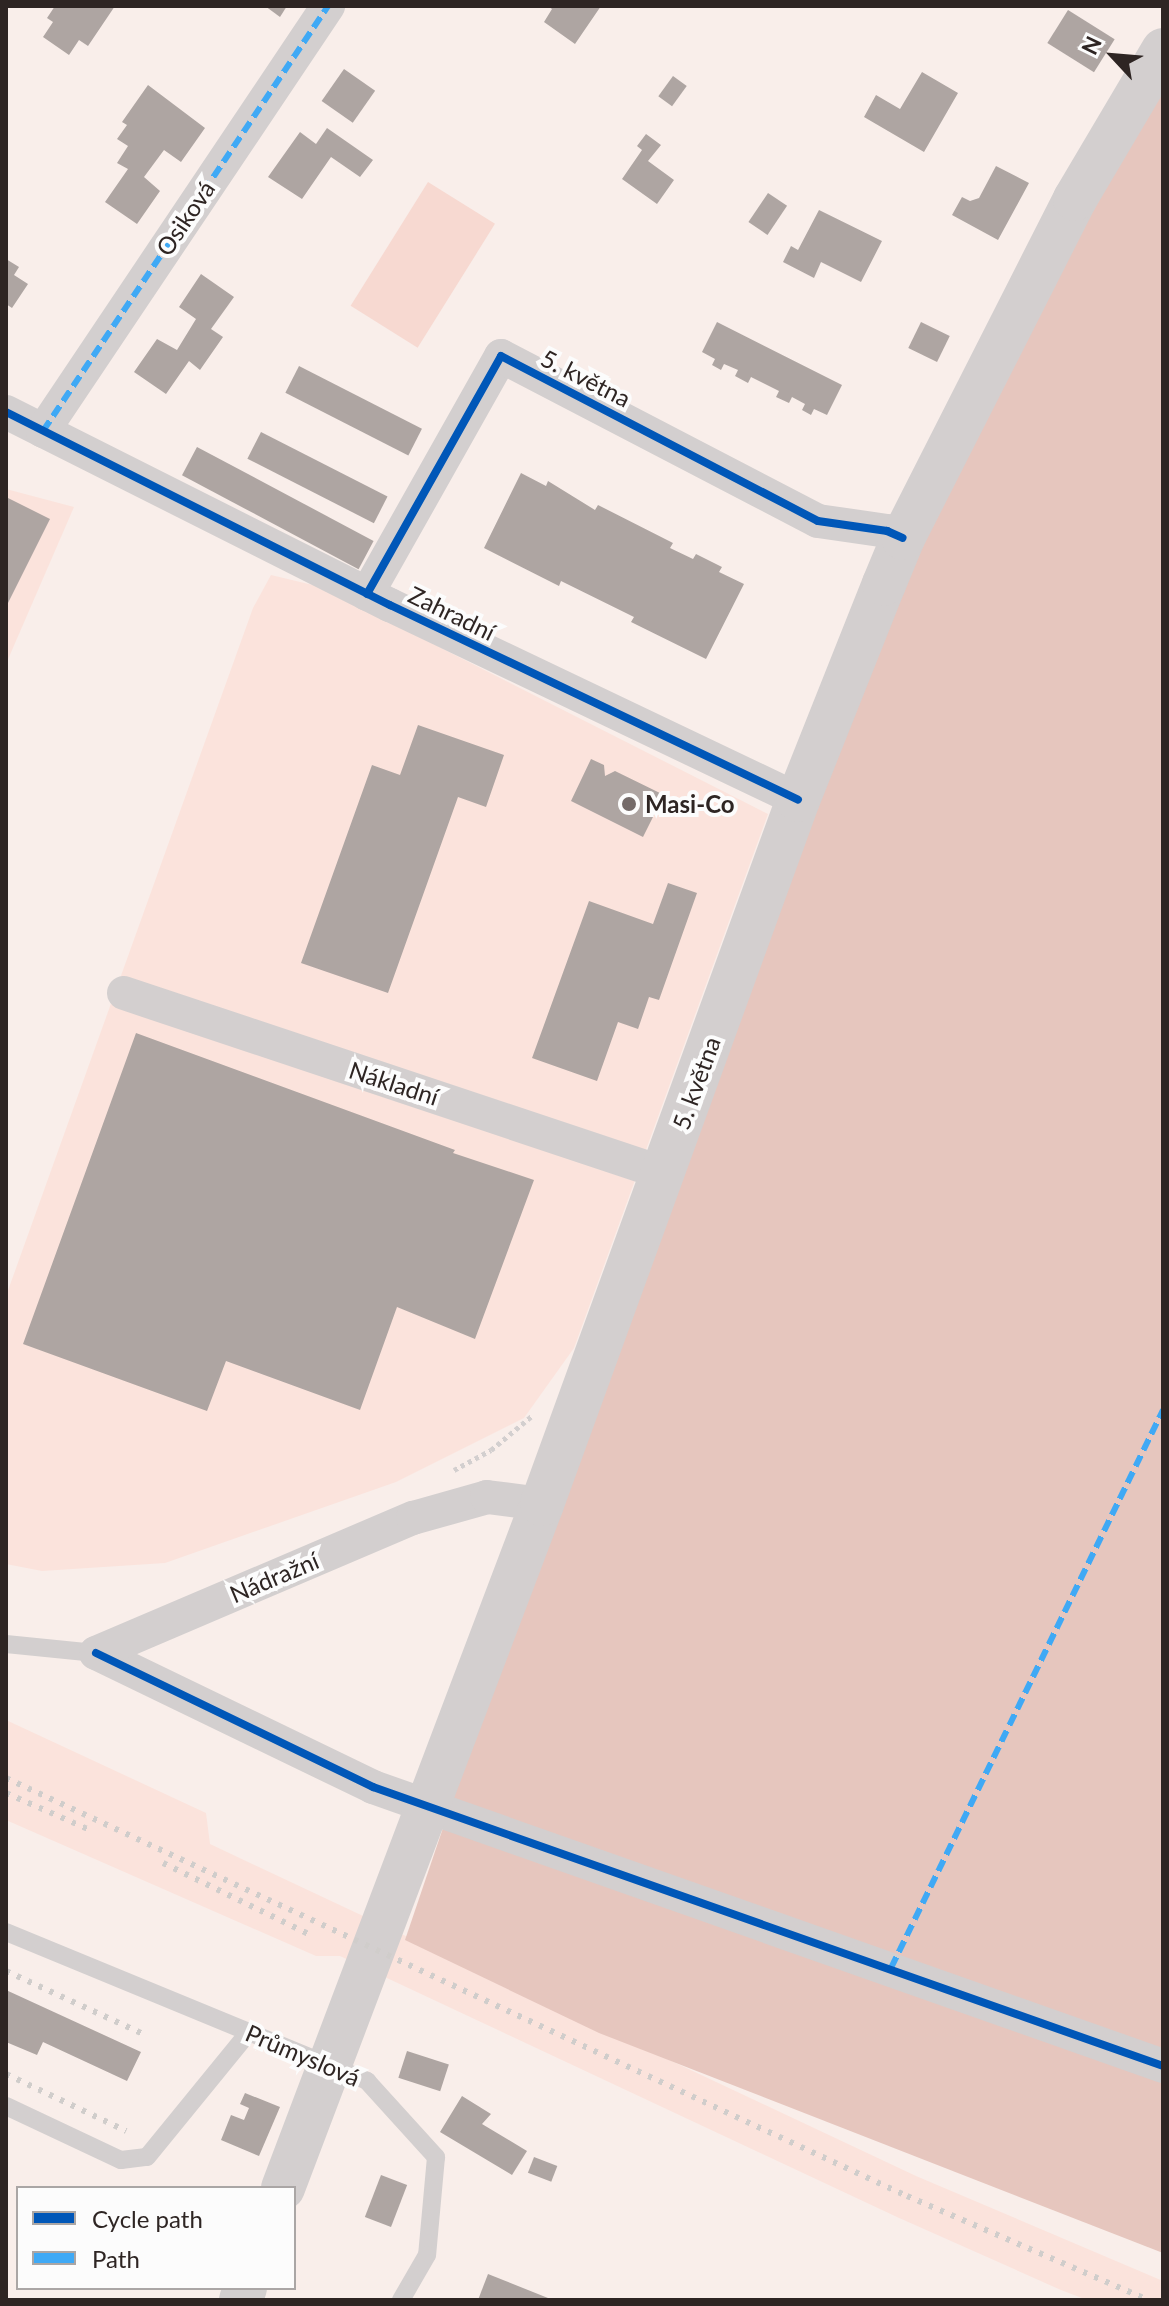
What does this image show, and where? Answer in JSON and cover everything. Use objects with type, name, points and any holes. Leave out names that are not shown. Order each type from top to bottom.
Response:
[{"type":"main road","name":"5. května","points":[[284,2186],[542,1504],[798,800],[903,538],[1075,199],[1163,50]]},
{"type":"street","name":"Osiková","points":[[43,431],[328,6]]},
{"type":"street","name":"5. května","points":[[367,594],[501,356],[818,521],[887,531],[903,538]]},
{"type":"street","name":"Zahradní","points":[[6,412],[367,594],[798,800]]},
{"type":"street","name":"Nákladní","points":[[124,993],[663,1173]]},
{"type":"street","name":"Nádražní","points":[[96,1653],[413,1518],[487,1497],[542,1504]]},
{"type":"street","points":[[96,1653],[373,1787],[1163,2066]]},
{"type":"lane","name":"Nádražní","points":[[6,1644],[96,1653]]},
{"type":"lane","name":"Průmyslová","points":[[6,1932],[367,2081],[436,2157],[427,2255],[401,2300]]},
{"type":"lane","points":[[6,2106],[121,2160],[147,2157],[249,2032]]},
{"type":"path","points":[[443,1475],[491,1450],[525,1425],[542,1404]]},
{"type":"shaded area","points":[[1163,86],[1163,2253],[599,2033],[405,1940],[483,1710],[904,572],[1040,303]]},
{"type":"shaded area","points":[[428,182],[495,224],[418,348],[351,306]]},
{"type":"shaded area","points":[[6,489],[74,507],[6,664]]},
{"type":"shaded area","points":[[271,575],[321,587],[768,814],[574,1348],[524,1418],[396,1482],[165,1563],[42,1571],[6,1564],[6,1296],[253,608]]},
{"type":"shaded area","points":[[6,1720],[206,1813],[210,1844],[916,2176],[1163,2281],[1163,2300],[1087,2300],[1061,2290],[897,2217],[340,1956],[316,1956],[6,1820]]},
{"type":"building","points":[[55,6],[115,6],[88,46],[79,40],[69,55],[43,37],[53,22],[47,18]]},
{"type":"building","points":[[265,6],[287,6],[280,17]]},
{"type":"building","points":[[548,6],[601,6],[575,44],[544,22],[552,9]]},
{"type":"building","points":[[1068,10],[1115,39],[1094,72],[1047,43]]},
{"type":"building","points":[[344,69],[375,91],[353,123],[322,101]]},
{"type":"building","points":[[922,72],[958,93],[924,152],[864,117],[876,95],[900,109]]},
{"type":"building","points":[[673,76],[687,86],[672,106],[658,96]]},
{"type":"building","points":[[148,85],[205,128],[181,162],[164,150],[144,177],[160,191],[137,224],[105,202],[128,169],[117,163],[128,146],[117,139],[127,125],[122,122]]},
{"type":"building","points":[[327,128],[373,160],[360,177],[331,157],[302,199],[268,177],[300,132],[316,144]]},
{"type":"building","points":[[646,134],[661,145],[648,161],[674,180],[657,204],[622,179],[642,150],[637,146]]},
{"type":"building","points":[[996,166],[1029,183],[998,240],[952,215],[962,197],[970,201],[979,198]]},
{"type":"building","points":[[768,193],[787,206],[767,235],[748,222]]},
{"type":"building","points":[[819,210],[882,241],[861,282],[821,262],[814,278],[783,262],[791,246],[798,250]]},
{"type":"building","points":[[6,259],[19,267],[14,275],[28,284],[12,308],[6,304]]},
{"type":"building","points":[[201,274],[234,297],[211,329],[223,337],[200,370],[189,361],[166,394],[134,372],[157,339],[177,350],[196,319],[179,307]]},
{"type":"building","points":[[717,322],[842,385],[827,415],[814,409],[811,415],[802,410],[805,404],[792,397],[789,403],[776,397],[779,391],[751,377],[748,383],[735,376],[738,370],[724,364],[721,370],[712,365],[715,359],[702,352]]},
{"type":"building","points":[[921,322],[950,336],[937,362],[908,348]]},
{"type":"building","points":[[299,366],[422,429],[408,455],[285,393]]},
{"type":"building","points":[[261,432],[388,496],[374,523],[247,459]]},
{"type":"building","points":[[197,447],[374,541],[359,569],[182,475]]},
{"type":"building","points":[[521,473],[546,486],[548,481],[595,510],[598,505],[673,543],[670,548],[693,559],[696,554],[722,567],[719,572],[744,584],[706,659],[631,622],[634,617],[561,581],[559,586],[484,548]]},
{"type":"building","points":[[6,497],[50,519],[6,607]]},
{"type":"building","points":[[418,725],[504,755],[486,807],[458,797],[388,993],[301,963],[372,765],[400,775]]},
{"type":"building","points":[[591,759],[604,765],[605,776],[615,771],[664,795],[643,837],[571,801]]},
{"type":"building","points":[[668,883],[697,893],[659,1000],[649,997],[638,1029],[618,1022],[597,1081],[532,1058],[589,901],[653,924]]},
{"type":"building","points":[[136,1033],[455,1150],[453,1153],[534,1180],[475,1339],[397,1307],[360,1410],[226,1361],[207,1411],[23,1344]]},
{"type":"building","points":[[6,1990],[141,2052],[127,2081],[43,2042],[37,2055],[6,2042]]},
{"type":"building","points":[[407,2051],[449,2065],[440,2091],[398,2078]]},
{"type":"building","points":[[245,2093],[280,2107],[259,2156],[221,2140],[231,2115],[244,2120],[249,2108],[240,2104]]},
{"type":"building","points":[[462,2096],[491,2114],[482,2124],[527,2151],[512,2175],[440,2132]]},
{"type":"building","points":[[534,2157],[557,2166],[551,2182],[528,2173]]},
{"type":"building","points":[[381,2175],[407,2185],[391,2227],[365,2217]]},
{"type":"building","points":[[488,2274],[553,2300],[478,2300]]},
{"type":"railway","points":[[6,1778],[907,2196],[1148,2300]]},
{"type":"railway","points":[[6,1793],[90,1830]]},
{"type":"railway","points":[[163,1863],[313,1936]]},
{"type":"railway","points":[[6,1971],[143,2034]]},
{"type":"railway","points":[[6,2074],[126,2131]]},
{"type":"marked path","points":[[43,431],[328,6]]},
{"type":"marked path","points":[[891,1968],[1163,1410]]},
{"type":"cycle path","points":[[367,594],[501,356],[818,521],[887,531],[903,538]]},
{"type":"cycle path","points":[[6,412],[390,605],[798,800]]},
{"type":"cycle path","points":[[96,1653],[373,1787],[1163,2066]]},
{"type":"place","name":"Masi-Co","points":[[629,804]]}]
